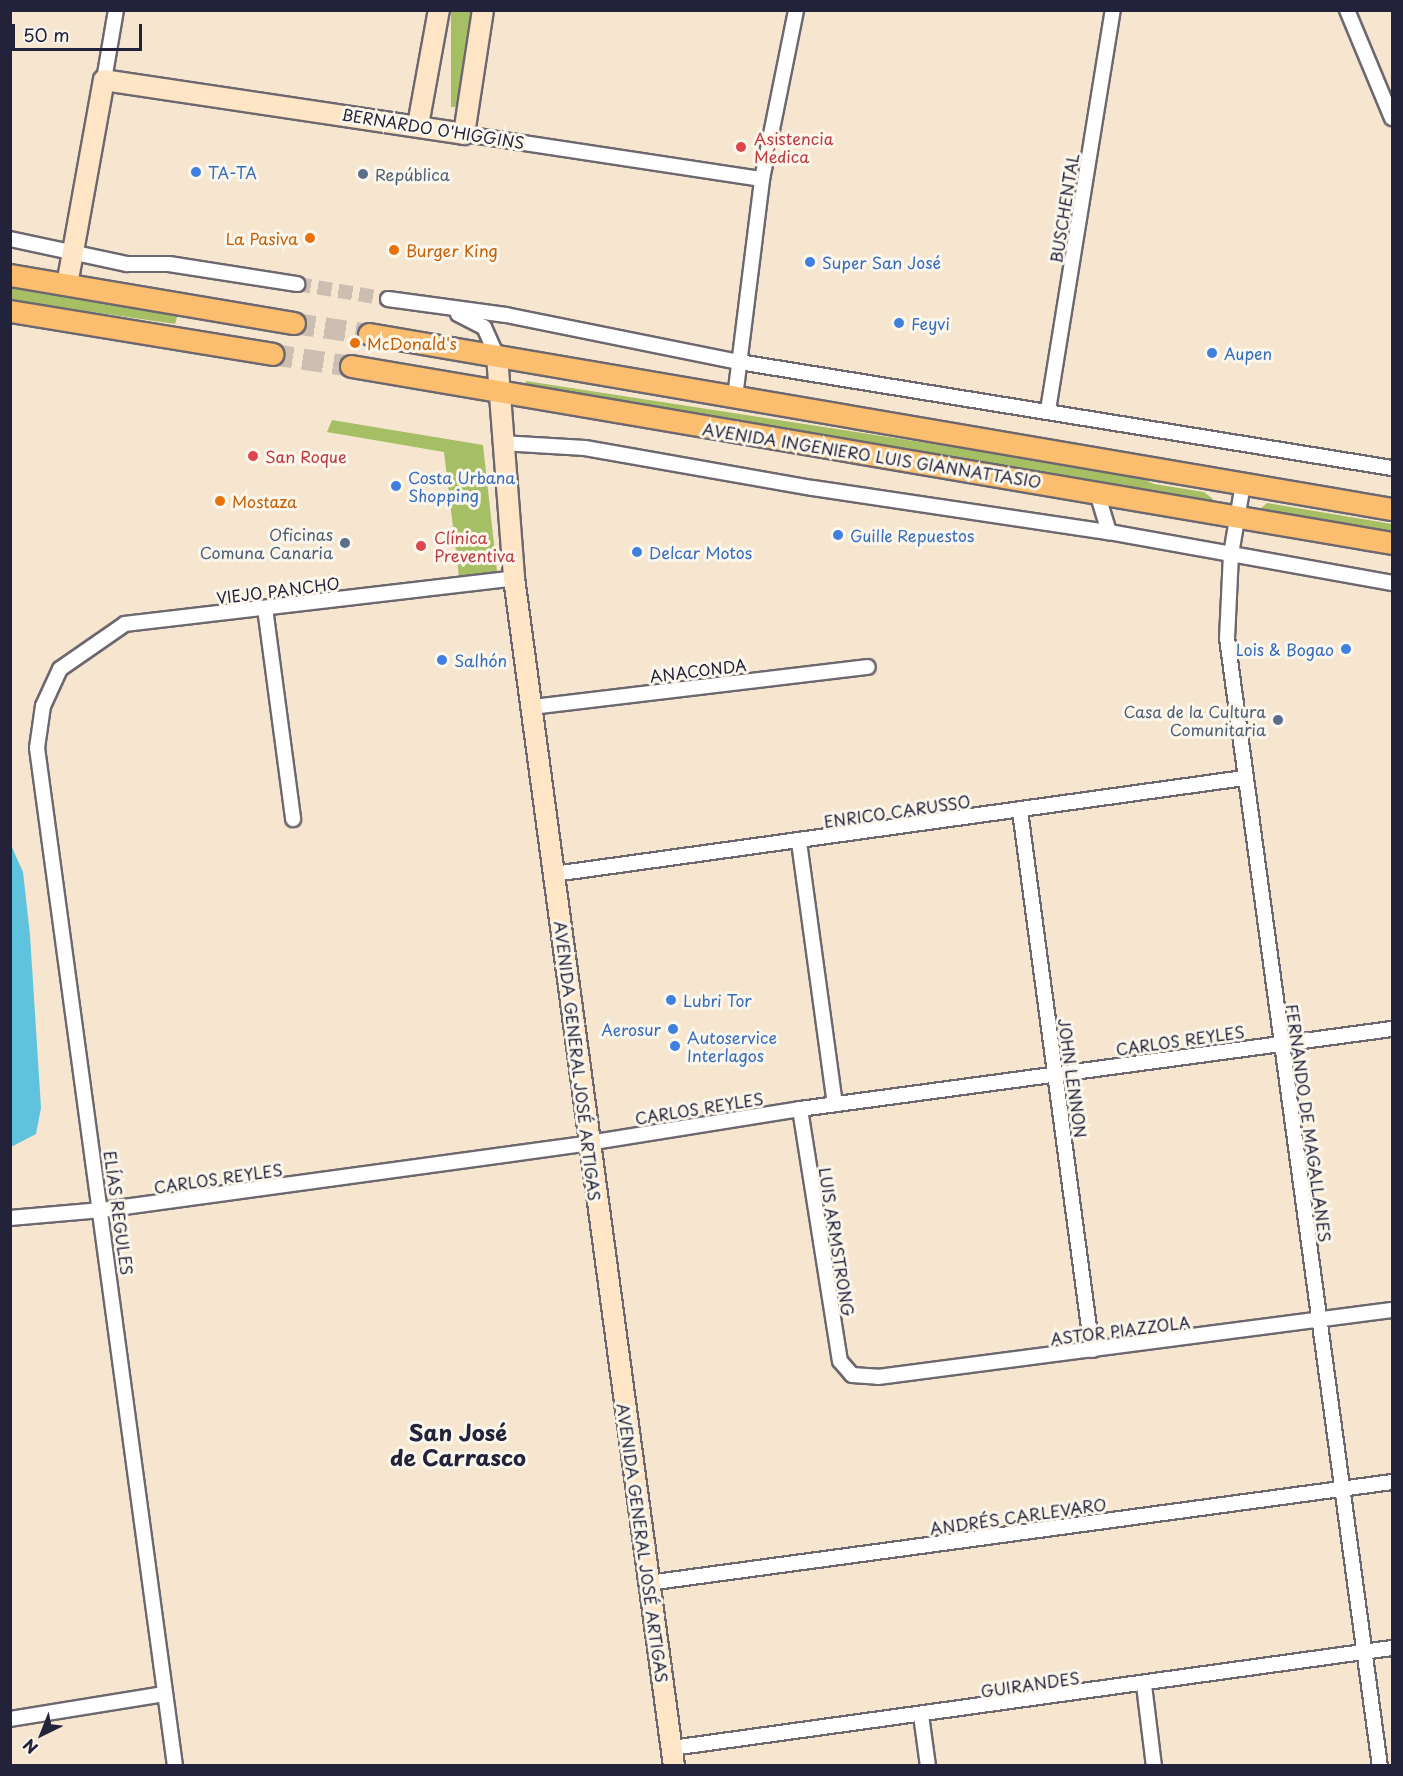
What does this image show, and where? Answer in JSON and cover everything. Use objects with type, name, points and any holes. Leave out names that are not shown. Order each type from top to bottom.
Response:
[{"type":"main road","points":[[10,275],[294,323]]},
{"type":"main road","points":[[10,310],[272,354]]},
{"type":"main road","name":"AVENIDA INGENIERO LUIS GIANNATTASIO","points":[[369,334],[1392,509]]},
{"type":"main road","name":"AVENIDA INGENIERO LUIS GIANNATTASIO","points":[[351,366],[497,393],[1392,543]]},
{"type":"street","points":[[67,285],[116,10]]},
{"type":"street","points":[[418,125],[439,10]]},
{"type":"street","points":[[464,134],[483,10]]},
{"type":"street","points":[[735,397],[762,179],[796,10]]},
{"type":"street","name":"BUSCHENTAL","points":[[1048,410],[1113,10]]},
{"type":"street","points":[[1347,10],[1392,118]]},
{"type":"street","name":"BERNARDO O'HIGGINS","points":[[104,80],[418,125],[762,179]]},
{"type":"street","points":[[10,239],[127,264],[170,264],[297,284]]},
{"type":"street","points":[[388,298],[426,303],[739,362],[1048,410],[1392,468]]},
{"type":"street","points":[[426,303],[470,318],[484,327],[497,356]]},
{"type":"street","name":"AVENIDA GENERAL JOSÉ ARTIGAS","points":[[497,356],[497,393],[514,578],[588,1143],[673,1757]]},
{"type":"street","points":[[501,443],[585,448],[813,488],[1109,532],[1392,584]]},
{"type":"street","name":"FERNANDO DE MAGALLANES","points":[[1244,484],[1231,555],[1227,638],[1244,778],[1282,1042],[1341,1489],[1366,1651],[1380,1766]]},
{"type":"street","points":[[1096,493],[1109,532]]},
{"type":"street","name":"VIEJO PANCHO","points":[[60,669],[125,624],[514,578]]},
{"type":"street","points":[[266,608],[293,819]]},
{"type":"street","name":"ANACONDA","points":[[532,707],[868,667]]},
{"type":"street","name":"ELÍAS REGULES","points":[[60,669],[43,706],[37,748],[102,1210],[175,1766]]},
{"type":"street","name":"ENRICO CARUSSO","points":[[554,874],[799,842],[1244,778]]},
{"type":"street","name":"JOHN LENNON","points":[[1020,811],[1092,1350]]},
{"type":"street","points":[[799,842],[835,1104]]},
{"type":"street","name":"CARLOS REYLES","points":[[10,1218],[102,1210],[588,1143],[835,1104],[1392,1029]]},
{"type":"street","name":"LUIS ARMSTRONG","points":[[800,1109],[840,1361],[852,1375]]},
{"type":"street","name":"ASTOR PIAZZOLA","points":[[852,1375],[878,1377],[1392,1310]]},
{"type":"street","name":"ANDRÉS CARLEVARO","points":[[648,1583],[1392,1482]]},
{"type":"street","name":"GUIRANDES","points":[[673,1757],[921,1715],[1392,1648]]},
{"type":"street","points":[[1143,1685],[1154,1766]]},
{"type":"street","points":[[10,1719],[165,1694]]},
{"type":"street","points":[[921,1715],[928,1766]]},
{"type":"green space","points":[[451,11],[470,11],[470,107],[451,107]]},
{"type":"green space","points":[[10,286],[178,314],[175,324],[11,300]]},
{"type":"green space","points":[[526,381],[1134,475],[1154,484],[1204,492],[1213,499],[1212,503],[525,388]]},
{"type":"green space","points":[[332,420],[483,445],[497,571],[459,577],[444,452],[327,432]]},
{"type":"green space","points":[[1267,503],[1392,524],[1392,533],[1260,509]]},
{"type":"water","points":[[11,845],[23,872],[30,935],[41,1108],[36,1134],[11,1147]]},
{"type":"tunnel","points":[[297,284],[388,299]]},
{"type":"tunnel","points":[[294,323],[369,334]]},
{"type":"tunnel","points":[[272,354],[351,366]]},
{"type":"place","name":"Asistencia Médica","points":[[741,147]]},
{"type":"place","name":"TA-TA","points":[[196,172]]},
{"type":"place","name":"República","points":[[363,174]]},
{"type":"place","name":"La Pasiva","points":[[310,238]]},
{"type":"place","name":"Burger King","points":[[394,250]]},
{"type":"place","name":"Super San José","points":[[810,262]]},
{"type":"place","name":"Feyvi","points":[[899,323]]},
{"type":"place","name":"McDonald's","points":[[355,343]]},
{"type":"place","name":"Aupen","points":[[1212,353]]},
{"type":"place","name":"San Roque","points":[[253,456]]},
{"type":"place","name":"Costa Urbana Shopping","points":[[396,486]]},
{"type":"place","name":"Mostaza","points":[[220,501]]},
{"type":"place","name":"Guille Repuestos","points":[[838,535]]},
{"type":"place","name":"Oficinas Comuna Canaria","points":[[345,543]]},
{"type":"place","name":"Clínica Preventiva","points":[[421,546]]},
{"type":"place","name":"Delcar Motos","points":[[637,552]]},
{"type":"place","name":"Lois & Bogao","points":[[1346,649]]},
{"type":"place","name":"Salhón","points":[[442,660]]},
{"type":"place","name":"Casa de la Cultura Comunitaria","points":[[1278,720]]},
{"type":"place","name":"Lubri Tor","points":[[671,1000]]},
{"type":"place","name":"Aerosur","points":[[673,1029]]},
{"type":"place","name":"Autoservice Interlagos","points":[[675,1046]]},
{"type":"district","name":"San José de Carrasco","points":[[458,1444]]}]
